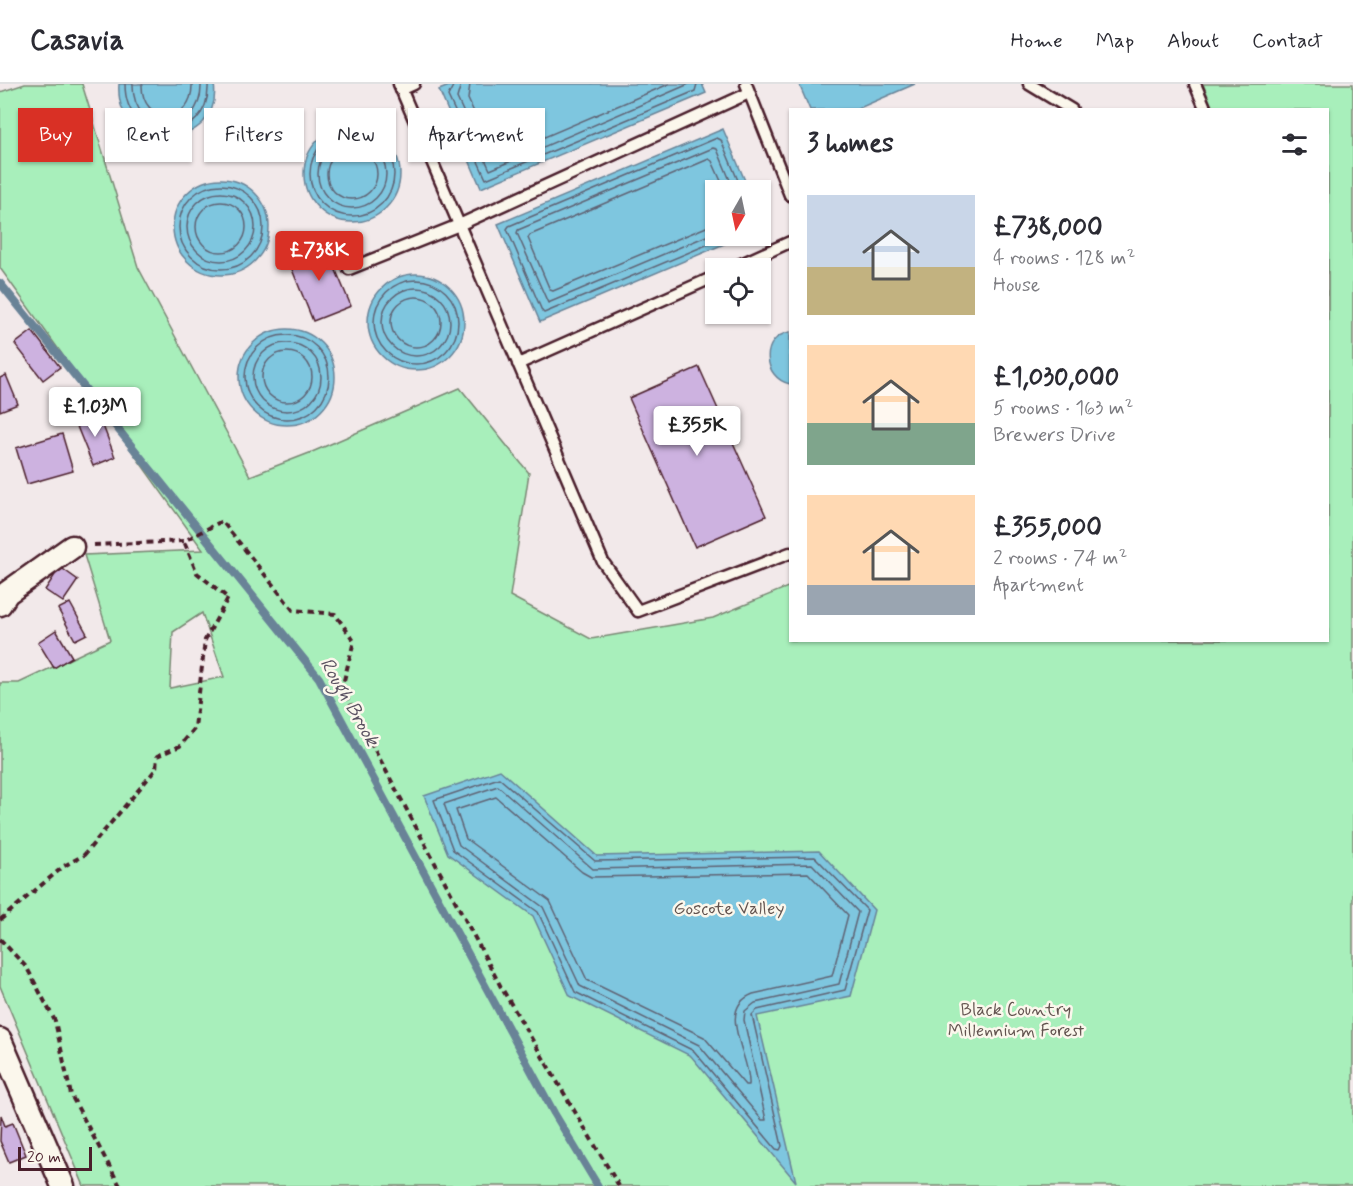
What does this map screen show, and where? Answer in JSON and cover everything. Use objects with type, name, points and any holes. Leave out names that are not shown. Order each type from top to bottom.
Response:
[{"type":"street","points":[[0,604],[6,592],[72,546]]},
{"type":"street","points":[[0,1040],[62,1186]]},
{"type":"lane","points":[[414,84],[400,87],[603,562],[638,611],[789,553]]},
{"type":"lane","points":[[1029,84],[1069,108]]},
{"type":"lane","points":[[1195,84],[1205,108]]},
{"type":"lane","points":[[349,269],[459,225],[747,88],[789,193]]},
{"type":"lane","points":[[754,258],[789,242]]},
{"type":"lane","points":[[518,364],[705,281]]},
{"type":"path","points":[[72,546],[184,541],[222,521],[293,610],[335,614],[354,641],[342,688],[501,987],[619,1186]]},
{"type":"path","points":[[0,920],[64,866],[84,855],[156,769],[157,756],[180,746],[195,728],[205,640],[228,598],[197,573],[184,541]]},
{"type":"path","points":[[0,939],[27,968],[55,1021],[71,1095],[120,1186]]},
{"type":"green space","name":"Black Country Millennium Forest","points":[[25,84],[82,84],[89,108],[18,108],[18,162],[93,162],[93,120],[138,267],[250,476],[312,452],[460,388],[529,473],[510,596],[591,639],[713,618],[789,586],[789,642],[1329,642],[1329,108],[1213,108],[1203,84],[1353,84],[1353,1186],[84,1186],[0,986],[0,683],[19,683],[110,640],[84,555],[203,550],[0,268],[0,92]],"holes":[[[202,613],[224,677],[170,688],[173,632]]]},
{"type":"water","points":[[119,84],[214,84],[213,106],[204,108],[204,121],[192,130],[192,108],[122,108]]},
{"type":"water","points":[[454,84],[702,84],[706,93],[545,161],[545,108],[447,108],[439,90]]},
{"type":"water","points":[[799,84],[915,84],[859,108],[809,108]]},
{"type":"water","points":[[723,129],[745,180],[705,180],[705,246],[719,246],[540,322],[498,224]]},
{"type":"water","points":[[316,142],[316,162],[396,162],[396,156],[399,165],[399,183],[392,201],[379,214],[361,221],[343,221],[325,214],[312,201],[305,183],[305,165]]},
{"type":"water","points":[[470,162],[543,162],[481,188]]},
{"type":"water","points":[[221,179],[239,183],[255,193],[265,209],[269,227],[265,245],[255,261],[239,271],[221,275],[203,271],[187,261],[177,245],[173,227],[177,209],[187,193],[203,183]]},
{"type":"water","points":[[416,274],[434,278],[450,288],[460,304],[464,322],[460,340],[450,356],[434,366],[416,370],[398,366],[382,356],[372,340],[368,322],[372,304],[382,288],[398,278]]},
{"type":"water","points":[[287,329],[305,333],[321,343],[331,359],[335,377],[331,395],[321,411],[305,421],[287,425],[269,421],[253,411],[243,395],[239,377],[243,359],[253,343],[269,333]]},
{"type":"water","points":[[789,332],[789,384],[774,374],[768,358],[773,341],[780,335]]},
{"type":"water","points":[[500,770],[597,856],[819,851],[874,910],[851,996],[757,1016],[796,1182],[691,1056],[570,996],[533,916],[448,854],[424,796]]},
{"type":"building","points":[[324,242],[351,306],[313,321],[287,257]]},
{"type":"building","points":[[32,331],[60,367],[43,380],[15,344]]},
{"type":"building","points":[[699,367],[766,516],[695,547],[629,398]]},
{"type":"building","points":[[6,375],[18,404],[0,411],[0,378]]},
{"type":"building","points":[[97,410],[115,457],[93,466],[74,419]]},
{"type":"building","points":[[62,434],[73,471],[27,484],[16,448]]},
{"type":"building","points":[[60,567],[78,580],[63,602],[45,590]]},
{"type":"building","points":[[70,603],[87,634],[75,640],[58,609]]},
{"type":"building","points":[[56,630],[72,657],[54,668],[38,642]]},
{"type":"building","points":[[1,1115],[5,1126],[13,1123],[26,1155],[9,1162],[0,1141]]},
{"type":"waterway","name":"Rough Brook","points":[[0,283],[319,678],[554,1113],[598,1186]]},
{"type":"park label","name":"Goscote Valley","points":[[729,909]]}]
